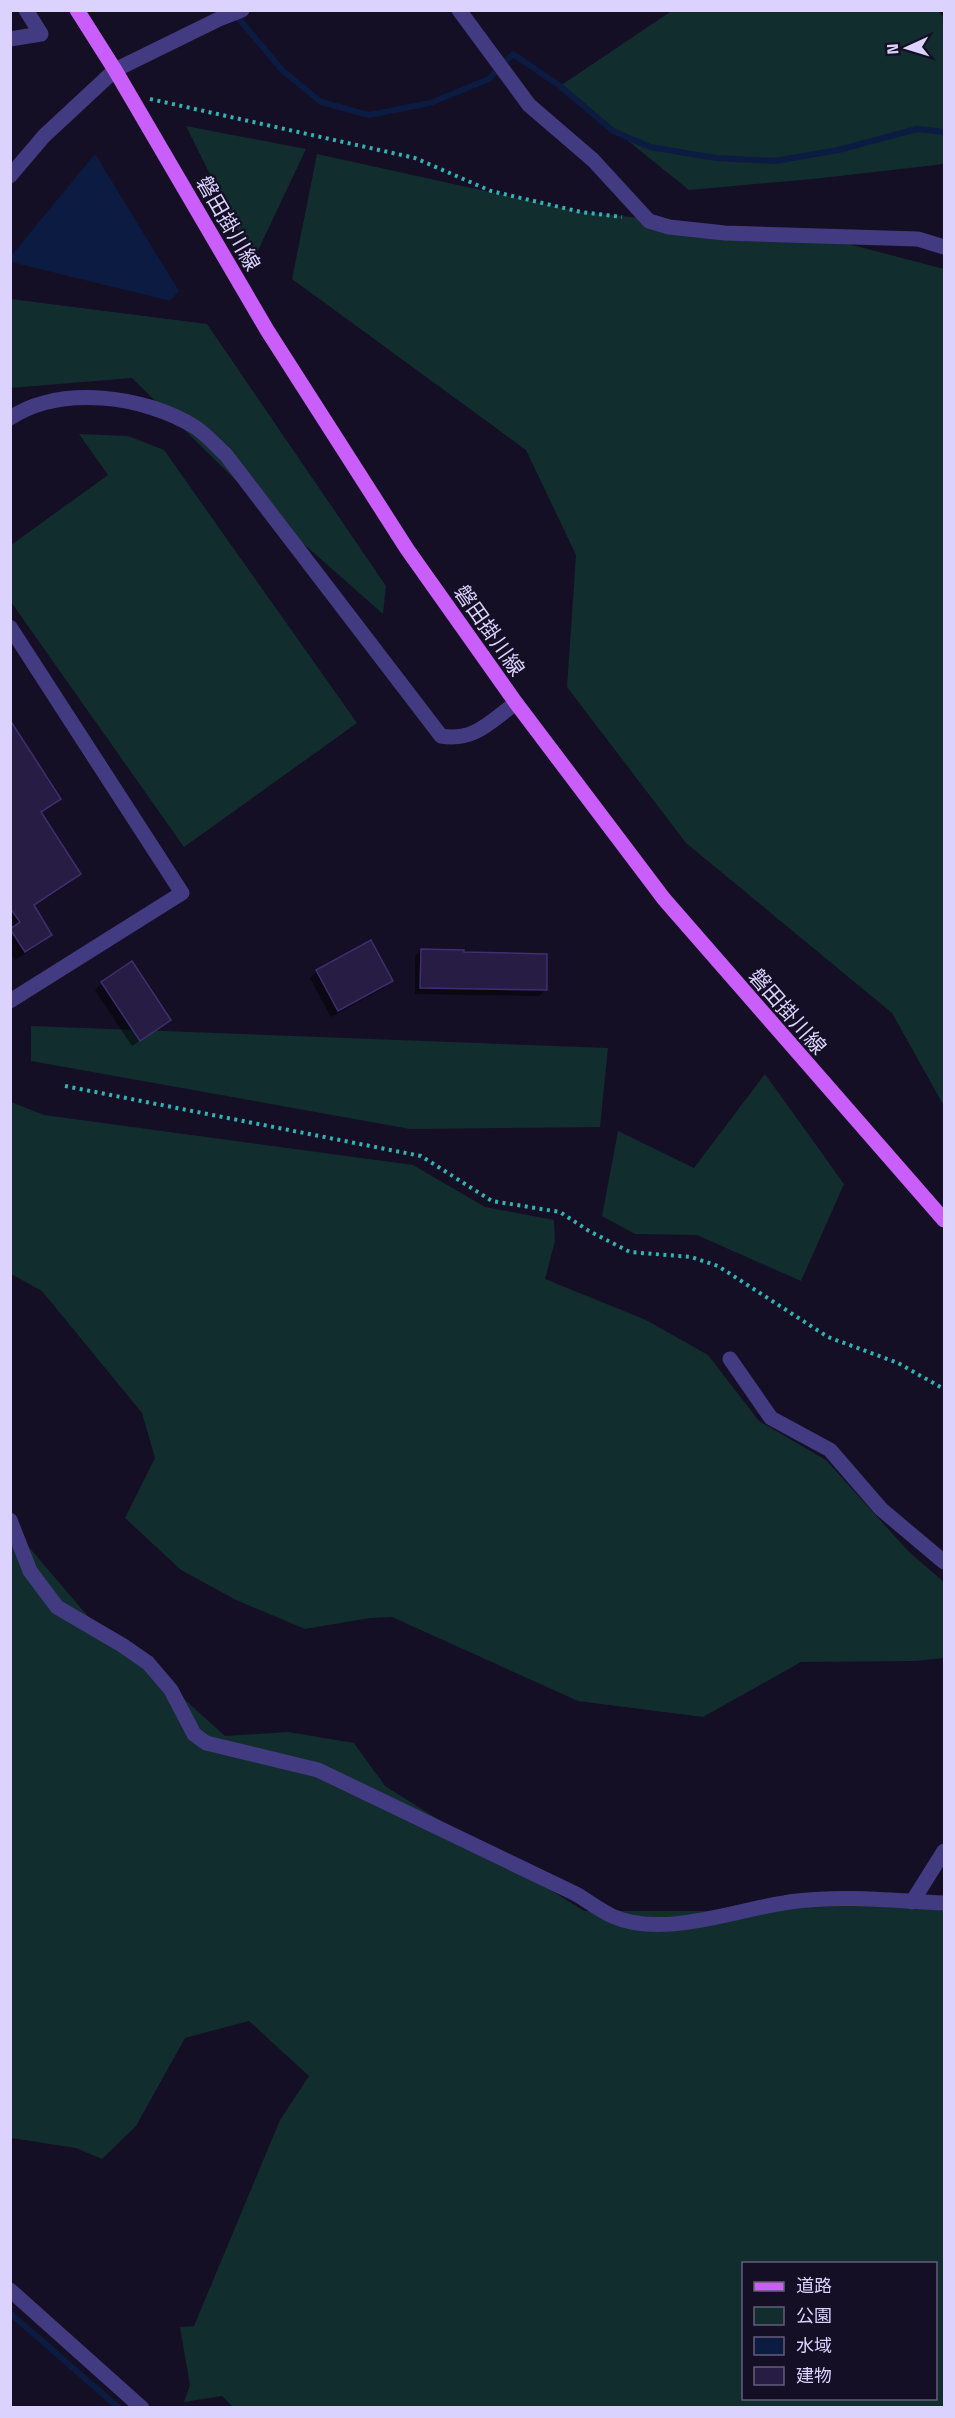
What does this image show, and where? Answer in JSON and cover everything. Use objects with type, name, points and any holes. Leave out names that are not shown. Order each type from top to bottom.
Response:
[{"type":"main road","name":"磐田掛川線","points":[[77,10],[130,95],[273,340],[407,549],[516,703],[664,899],[945,1220]]},
{"type":"street","points":[[10,39],[41,34],[26,10]]},
{"type":"street","points":[[10,176],[44,136],[115,70],[242,10]]},
{"type":"street","points":[[459,10],[530,105],[593,160],[649,221],[669,227],[724,234],[918,240],[945,247]]},
{"type":"street","points":[[10,418],[50,403],[72,398],[102,397],[162,411],[196,428],[226,455],[441,735],[455,738],[476,733],[516,703]]},
{"type":"street","points":[[10,627],[182,893],[10,1000]]},
{"type":"street","points":[[730,1359],[771,1418],[830,1450],[881,1509],[945,1562]]},
{"type":"street","points":[[10,1520],[30,1570],[57,1607],[148,1663],[171,1690],[194,1734],[206,1743],[318,1770],[576,1894],[612,1916],[640,1923],[679,1924],[796,1901],[834,1897],[945,1903]]},
{"type":"street","points":[[912,1902],[945,1851]]},
{"type":"street","points":[[10,2290],[142,2408]]},
{"type":"path","points":[[130,95],[415,158],[492,191],[581,212],[649,221]]},
{"type":"path","points":[[65,1086],[421,1156],[492,1201],[560,1212],[589,1231],[630,1252],[691,1257],[718,1266],[828,1337],[898,1363],[945,1389]]},
{"type":"green space","points":[[673,10],[938,11],[944,18],[944,164],[689,190],[560,86]]},
{"type":"green space","points":[[186,126],[306,149],[253,261]]},
{"type":"green space","points":[[317,154],[581,212],[818,236],[944,269],[944,1106],[892,1013],[686,843],[567,687],[576,555],[526,450],[292,279]]},
{"type":"green space","points":[[11,299],[207,324],[386,586],[383,614],[272,516],[132,378],[11,388]]},
{"type":"green space","points":[[79,434],[128,436],[164,450],[357,723],[184,847],[11,602],[11,545],[108,475]]},
{"type":"green space","points":[[31,1026],[608,1048],[600,1127],[410,1129],[31,1061]]},
{"type":"green space","points":[[765,1074],[844,1184],[801,1281],[697,1235],[635,1234],[602,1216],[618,1131],[694,1168]]},
{"type":"green space","points":[[11,1102],[44,1115],[413,1165],[485,1207],[554,1220],[555,1241],[545,1279],[646,1320],[708,1355],[759,1421],[826,1460],[909,1552],[944,1582],[944,1658],[915,1661],[801,1662],[703,1717],[578,1701],[392,1617],[370,1618],[305,1629],[236,1600],[181,1570],[125,1518],[155,1458],[142,1413],[42,1291],[11,1274]]},
{"type":"green space","points":[[10,1525],[103,1634],[133,1653],[225,1736],[288,1732],[354,1743],[385,1786],[584,1911],[741,1911],[880,1900],[944,1910],[944,2407],[234,2408],[222,2396],[184,2402],[190,2385],[180,2327],[194,2326],[280,2120],[309,2076],[249,2021],[185,2038],[136,2126],[102,2159],[76,2148],[11,2138]]},
{"type":"water","points":[[95,154],[179,291],[170,301],[11,262],[11,256]]},
{"type":"building","points":[[10,720],[61,799],[41,812],[81,874],[34,905],[52,935],[25,952],[10,929],[20,922],[10,908]]},
{"type":"building","points":[[371,940],[393,981],[338,1011],[316,970]]},
{"type":"building","points":[[421,949],[547,954],[547,990],[420,988]]},
{"type":"building","points":[[132,961],[171,1020],[140,1041],[101,982]]},
{"type":"waterway","points":[[234,13],[283,71],[321,102],[369,115],[430,103],[489,79],[513,54],[560,86],[613,131],[650,147],[716,158],[775,161],[838,150],[917,129],[944,132]]},
{"type":"waterway","points":[[10,2313],[119,2408]]}]
